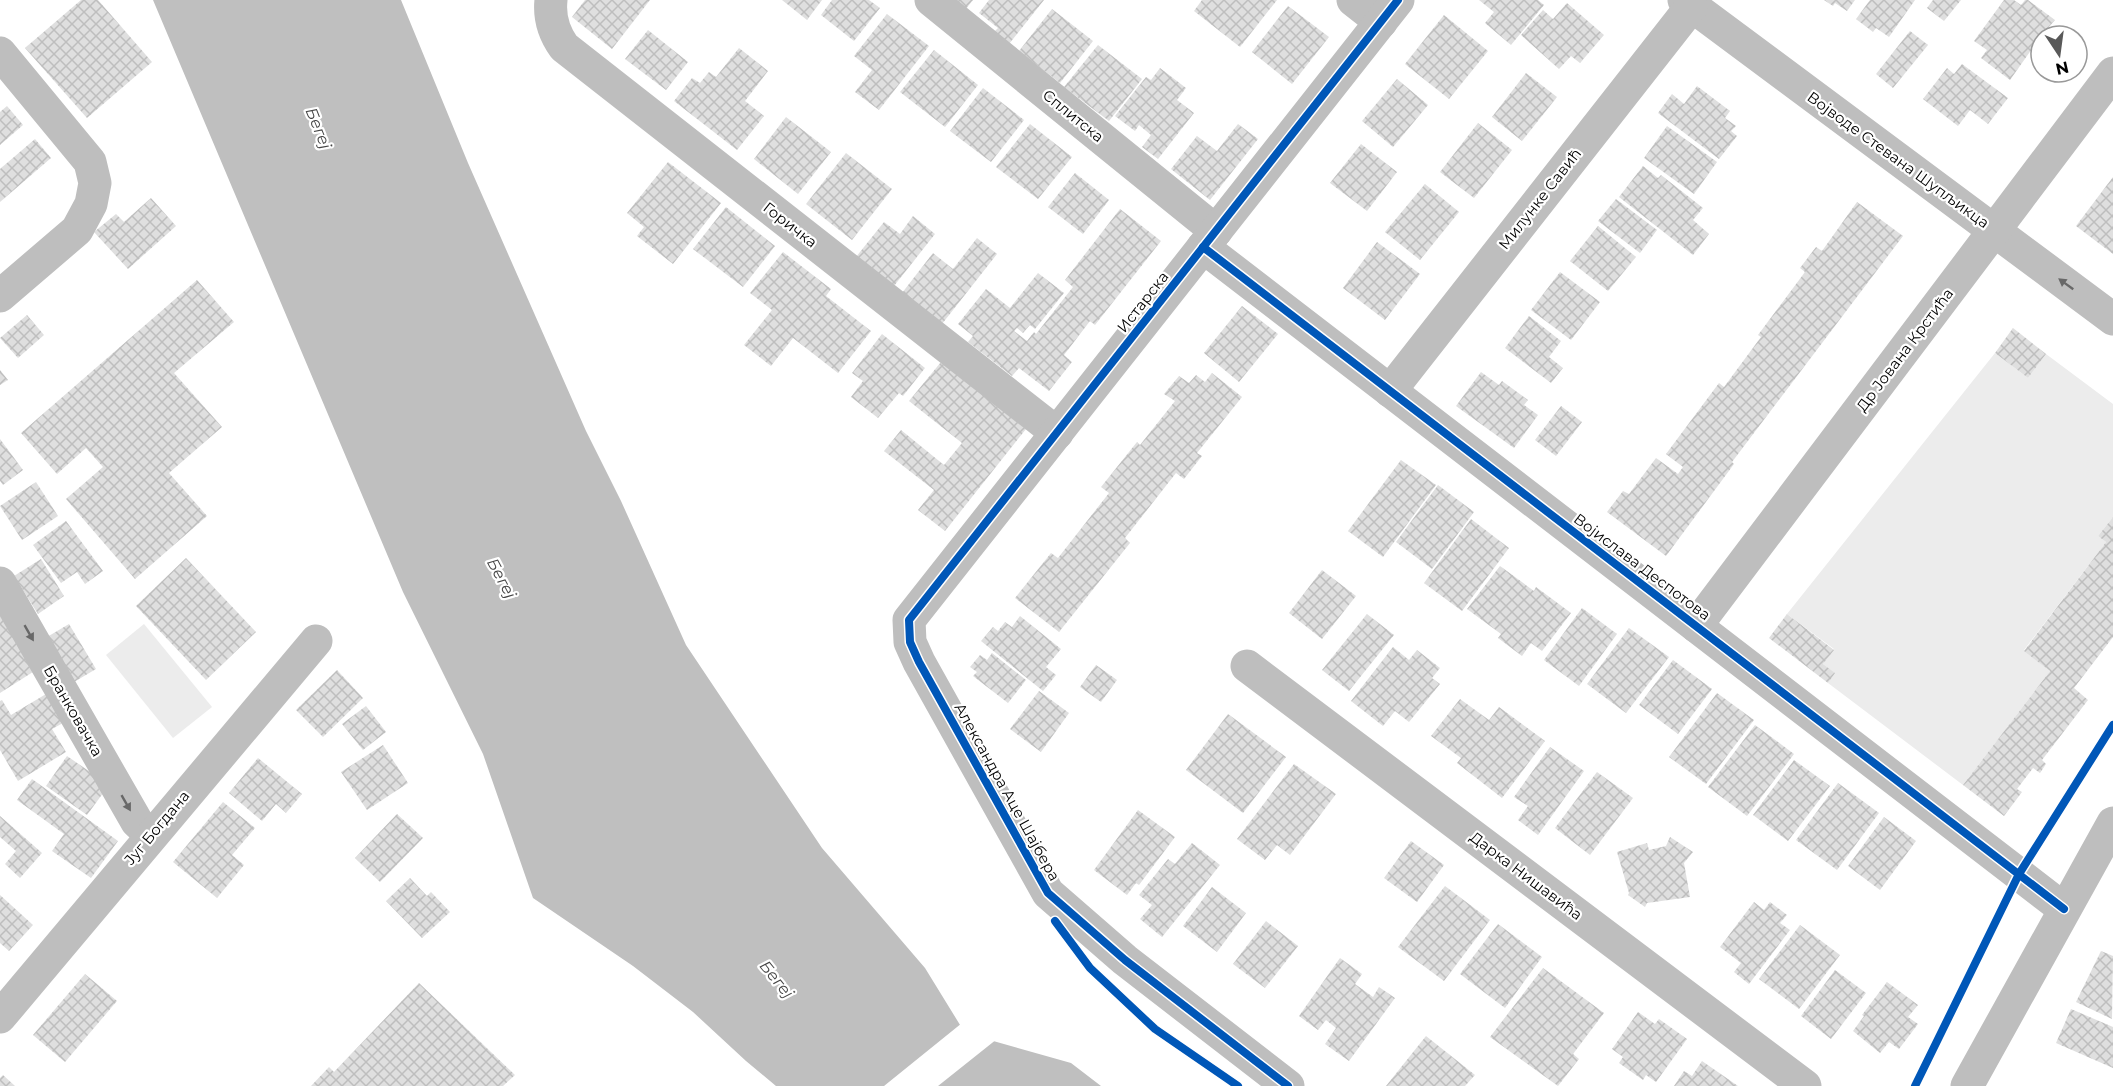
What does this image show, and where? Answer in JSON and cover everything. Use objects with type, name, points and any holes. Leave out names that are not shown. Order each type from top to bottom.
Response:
[{"type":"street","name":"Горичка","points":[[551,0],[552,24],[556,36],[564,47],[1057,433]]},
{"type":"street","name":"Сплитска","points":[[931,0],[1209,239]]},
{"type":"street","points":[[1353,0],[1390,11]]},
{"type":"street","name":"Војводе Стевана Шупљикца","points":[[1688,4],[2113,319]]},
{"type":"street","name":"Милунке Савић","points":[[1390,391],[1688,4]]},
{"type":"street","name":"Истарска","points":[[909,620],[1390,11]]},
{"type":"street","points":[[0,53],[90,162],[95,183],[91,204],[77,230],[0,296]]},
{"type":"street","name":"Др Јована Крстића","points":[[1696,626],[2113,73]]},
{"type":"street","name":"Војислава Деспотова","points":[[1209,239],[1390,391],[2064,909]]},
{"type":"street","name":"Бранковачка","points":[[0,583],[137,822],[151,835]]},
{"type":"street","name":"Александра Аце Шајбера","points":[[909,620],[910,642],[919,662],[1048,893],[1125,960],[1288,1086]]},
{"type":"street","name":"Југ Богдана","points":[[0,1017],[316,640]]},
{"type":"street","name":"Дарка Нишавића","points":[[1247,666],[1805,1086]]},
{"type":"street","points":[[1967,1086],[2113,823]]},
{"type":"shaded area","points":[[1995,353],[2028,378],[2046,354],[2113,404],[2113,517],[2098,536],[2106,542],[2024,650],[2050,671],[1963,785],[1828,683],[1834,673],[1823,664],[1834,649],[1787,614]]},
{"type":"shaded area","points":[[144,624],[212,707],[173,738],[106,655]]},
{"type":"water","name":"Бегеј","points":[[153,0],[401,0],[468,163],[586,431],[621,501],[686,645],[822,848],[925,968],[965,1033],[1071,1063],[1101,1086],[776,1086],[693,1012],[633,966],[533,898],[483,754],[403,592]]},
{"type":"pier","points":[[962,1023],[967,1030],[997,1039],[938,1086],[884,1086]]},
{"type":"building","points":[[81,0],[98,0],[152,62],[87,118],[25,48]]},
{"type":"building","points":[[585,0],[650,0],[612,49],[572,17]]},
{"type":"building","points":[[782,0],[822,0],[807,20]]},
{"type":"building","points":[[832,0],[869,0],[880,8],[854,41],[821,15]]},
{"type":"building","points":[[952,0],[973,0],[965,10]]},
{"type":"building","points":[[989,0],[1044,0],[1009,44],[994,32],[998,28],[979,13]]},
{"type":"building","points":[[1202,0],[1277,0],[1240,47],[1194,11]]},
{"type":"building","points":[[1479,0],[1538,0],[1544,5],[1511,45],[1485,23],[1494,12]]},
{"type":"building","points":[[1824,0],[1855,0],[1847,11],[1835,3],[1833,6]]},
{"type":"building","points":[[1870,0],[1915,0],[1889,37],[1876,28],[1873,32],[1856,19]]},
{"type":"building","points":[[1933,0],[1961,0],[1944,21],[1927,8]]},
{"type":"building","points":[[2004,0],[2014,0],[2021,5],[2028,0],[2055,20],[2052,24],[2029,24],[2029,53],[2010,80],[1981,58],[1987,50],[1974,41]]},
{"type":"building","points":[[1567,3],[1604,35],[1580,63],[1571,56],[1559,69],[1521,35],[1543,10],[1553,19]]},
{"type":"building","points":[[1288,6],[1329,37],[1292,84],[1252,52]]},
{"type":"building","points":[[1052,9],[1093,41],[1060,83],[1019,51]]},
{"type":"building","points":[[887,14],[929,46],[879,110],[855,92],[872,70],[854,56]]},
{"type":"building","points":[[1444,15],[1488,51],[1449,99],[1405,64]]},
{"type":"building","points":[[648,30],[688,62],[666,90],[625,59]]},
{"type":"building","points":[[1910,31],[1928,45],[1893,88],[1876,74]]},
{"type":"building","points":[[1098,45],[1142,79],[1109,121],[1064,87]]},
{"type":"building","points":[[739,48],[768,71],[745,101],[764,116],[737,150],[674,101],[692,78],[700,83],[709,72],[716,77]]},
{"type":"building","points":[[934,50],[978,85],[945,127],[900,92]]},
{"type":"building","points":[[1962,64],[2008,98],[1988,124],[1970,110],[1958,126],[1923,99],[1947,68],[1954,74]]},
{"type":"building","points":[[1160,68],[1186,88],[1177,100],[1194,113],[1158,159],[1142,147],[1151,135],[1139,125],[1135,131],[1115,116],[1146,77],[1151,80]]},
{"type":"building","points":[[1526,73],[1557,97],[1522,141],[1492,117]]},
{"type":"building","points":[[1397,79],[1428,105],[1393,147],[1362,121]]},
{"type":"building","points":[[1697,86],[1730,111],[1725,118],[1736,126],[1731,131],[1737,136],[1719,159],[1658,113],[1672,94],[1684,104]]},
{"type":"building","points":[[983,88],[1024,120],[991,162],[950,131]]},
{"type":"building","points":[[7,106],[23,125],[0,145],[0,112]]},
{"type":"building","points":[[786,117],[831,152],[798,194],[754,159]]},
{"type":"building","points":[[1478,123],[1512,150],[1474,198],[1440,172]]},
{"type":"building","points":[[1030,124],[1072,157],[1038,199],[996,167]]},
{"type":"building","points":[[1238,124],[1258,139],[1210,200],[1171,169],[1197,136],[1217,151]]},
{"type":"building","points":[[1667,126],[1717,162],[1694,194],[1644,158]]},
{"type":"building","points":[[35,139],[51,158],[0,202],[0,169]]},
{"type":"building","points":[[1361,144],[1397,172],[1367,211],[1330,183]]},
{"type":"building","points":[[846,153],[892,189],[852,240],[806,204]]},
{"type":"building","points":[[668,162],[721,203],[673,264],[637,236],[644,227],[627,213]]},
{"type":"building","points":[[1643,166],[1658,178],[1661,175],[1703,208],[1693,220],[1709,234],[1693,255],[1619,197]]},
{"type":"building","points":[[1075,173],[1109,200],[1083,234],[1048,207]]},
{"type":"building","points":[[2113,177],[2113,254],[2076,226]]},
{"type":"building","points":[[1425,184],[1459,212],[1420,260],[1385,232]]},
{"type":"building","points":[[151,198],[176,226],[128,269],[94,232],[116,214],[124,222]]},
{"type":"building","points":[[1616,199],[1657,230],[1640,253],[1598,221]]},
{"type":"building","points":[[1857,202],[1903,236],[1732,462],[1734,464],[1666,556],[1607,512],[1623,491],[1629,494],[1656,458],[1678,474],[1683,467],[1666,454],[1719,383],[1724,387],[1761,337],[1758,335],[1805,272],[1800,268],[1816,247],[1822,251]]},
{"type":"building","points":[[726,207],[775,246],[743,287],[693,249]]},
{"type":"building","points":[[1120,209],[1161,241],[1095,325],[1090,321],[1064,355],[1072,362],[1049,391],[1019,368],[1012,376],[968,342],[973,336],[958,324],[986,289],[1010,308],[1038,273],[1064,293],[1035,329],[1030,325],[1023,333],[1017,328],[1014,331],[1027,341],[1034,332],[1036,334],[1073,287],[1065,280]]},
{"type":"building","points":[[913,216],[935,234],[894,286],[856,257],[884,222],[900,234]]},
{"type":"building","points":[[1598,226],[1636,257],[1608,291],[1570,261]]},
{"type":"building","points":[[977,238],[997,254],[942,324],[902,293],[933,253],[953,269]]},
{"type":"building","points":[[1377,242],[1420,274],[1385,320],[1343,288]]},
{"type":"building","points":[[783,252],[831,289],[826,296],[871,331],[838,373],[793,338],[771,366],[744,345],[772,310],[750,293]]},
{"type":"building","points":[[1560,272],[1600,302],[1571,340],[1531,310]]},
{"type":"building","points":[[197,280],[234,322],[174,373],[222,427],[169,473],[207,516],[135,579],[66,499],[103,467],[86,448],[57,474],[21,433]]},
{"type":"building","points":[[1242,306],[1278,334],[1239,382],[1204,353]]},
{"type":"building","points":[[27,315],[44,335],[18,358],[0,338]]},
{"type":"building","points":[[1529,316],[1561,341],[1549,357],[1563,368],[1551,383],[1505,348]]},
{"type":"building","points":[[2013,328],[2046,354],[2028,378],[1995,353]]},
{"type":"building","points":[[882,334],[925,368],[903,396],[899,393],[878,418],[851,397],[863,381],[852,373]]},
{"type":"building","points":[[941,362],[1026,429],[945,531],[918,510],[934,490],[884,451],[901,430],[944,465],[962,443],[909,401]]},
{"type":"building","points":[[0,370],[8,380],[0,385]]},
{"type":"building","points":[[1481,372],[1499,385],[1502,381],[1528,400],[1524,405],[1538,415],[1514,448],[1456,406]]},
{"type":"building","points":[[1212,373],[1242,397],[1197,453],[1202,456],[1184,479],[1176,473],[1125,538],[1130,543],[1059,632],[1015,598],[1051,553],[1058,558],[1109,493],[1101,487],[1137,442],[1140,445],[1175,401],[1164,394],[1179,376],[1189,383],[1196,375],[1205,382]]},
{"type":"building","points":[[1561,406],[1582,422],[1556,456],[1535,440]]},
{"type":"building","points":[[0,439],[23,470],[3,485],[0,481]]},
{"type":"building","points":[[1401,460],[1436,485],[1383,557],[1348,531]]},
{"type":"building","points":[[36,482],[58,516],[22,540],[0,506]]},
{"type":"building","points":[[1438,485],[1474,512],[1432,569],[1396,542]]},
{"type":"building","points":[[2113,517],[2113,637],[2074,688],[2088,700],[2042,760],[2046,764],[2040,773],[2033,768],[2017,789],[2022,792],[2004,816],[1963,785],[2050,671],[2024,651],[2106,542],[2098,536]]},
{"type":"building","points":[[1471,519],[1509,548],[1462,611],[1424,583]]},
{"type":"building","points":[[66,521],[103,571],[85,584],[77,572],[61,583],[33,545]]},
{"type":"building","points":[[186,558],[256,632],[206,680],[136,606]]},
{"type":"building","points":[[41,559],[64,596],[38,614],[14,576]]},
{"type":"building","points":[[1500,566],[1534,591],[1536,587],[1571,613],[1542,651],[1531,643],[1522,656],[1498,638],[1501,634],[1467,609]]},
{"type":"building","points":[[1322,570],[1356,596],[1322,639],[1289,613]]},
{"type":"building","points":[[1582,608],[1617,634],[1579,686],[1544,660]]},
{"type":"building","points":[[0,613],[36,670],[0,693]]},
{"type":"building","points":[[1367,614],[1394,635],[1349,691],[1322,670]]},
{"type":"building","points":[[1787,614],[1834,650],[1823,664],[1835,673],[1828,683],[1769,638]]},
{"type":"building","points":[[1020,616],[1061,649],[1046,667],[1056,675],[1043,691],[981,641],[993,627],[998,631],[1005,622],[1012,627]]},
{"type":"building","points":[[69,624],[96,669],[69,685],[42,640]]},
{"type":"building","points":[[1629,628],[1669,657],[1626,713],[1587,684]]},
{"type":"building","points":[[1393,647],[1409,660],[1417,650],[1440,668],[1432,678],[1440,684],[1409,722],[1395,711],[1383,726],[1351,701]]},
{"type":"building","points":[[992,653],[1026,680],[1008,703],[973,676],[977,672],[970,667],[980,655],[987,660]]},
{"type":"building","points":[[1673,660],[1712,689],[1678,734],[1639,705]]},
{"type":"building","points":[[1096,665],[1117,680],[1101,702],[1080,687]]},
{"type":"building","points":[[337,670],[363,698],[323,737],[296,710]]},
{"type":"building","points":[[1039,691],[1069,713],[1041,752],[1010,729]]},
{"type":"building","points":[[1717,693],[1754,720],[1706,784],[1669,757]]},
{"type":"building","points":[[46,694],[63,723],[52,729],[66,752],[18,781],[0,750],[0,701],[2,700],[11,715]]},
{"type":"building","points":[[1460,699],[1489,720],[1499,707],[1545,741],[1502,798],[1457,763],[1461,758],[1431,736]]},
{"type":"building","points":[[366,706],[386,732],[363,750],[342,724]]},
{"type":"building","points":[[1228,714],[1286,757],[1243,813],[1186,770]]},
{"type":"building","points":[[1755,725],[1794,754],[1747,816],[1708,787]]},
{"type":"building","points":[[383,745],[408,783],[367,810],[341,772]]},
{"type":"building","points":[[1550,747],[1584,771],[1538,835],[1518,820],[1528,806],[1514,797]]},
{"type":"building","points":[[67,756],[109,785],[87,815],[46,786]]},
{"type":"building","points":[[258,758],[302,794],[286,813],[276,804],[262,821],[229,793]]},
{"type":"building","points":[[1794,760],[1830,786],[1788,841],[1753,815]]},
{"type":"building","points":[[1294,764],[1336,794],[1290,855],[1277,845],[1265,860],[1237,839]]},
{"type":"building","points":[[1597,772],[1633,798],[1590,855],[1555,828]]},
{"type":"building","points":[[32,779],[118,841],[91,878],[52,851],[64,834],[17,800]]},
{"type":"building","points":[[1838,783],[1879,813],[1837,870],[1796,840]]},
{"type":"building","points":[[223,802],[255,828],[232,855],[244,865],[217,898],[173,862]]},
{"type":"building","points":[[1138,810],[1175,837],[1139,885],[1136,883],[1127,895],[1094,870]]},
{"type":"building","points":[[397,814],[423,838],[380,882],[355,858]]},
{"type":"building","points":[[0,816],[42,853],[20,878],[5,864],[16,851],[0,837]]},
{"type":"building","points":[[1884,817],[1916,841],[1880,890],[1848,866]]},
{"type":"building","points":[[1670,837],[1693,852],[1684,863],[1690,897],[1647,903],[1645,907],[1628,895],[1617,852],[1647,843],[1649,850],[1666,846]]},
{"type":"building","points":[[1411,841],[1444,865],[1417,902],[1384,878]]},
{"type":"building","points":[[1192,843],[1220,865],[1162,937],[1140,919],[1152,905],[1139,895],[1168,859],[1175,864]]},
{"type":"building","points":[[410,878],[427,896],[431,892],[450,912],[422,938],[386,901]]},
{"type":"building","points":[[1445,886],[1490,920],[1444,981],[1398,947]]},
{"type":"building","points":[[1212,887],[1246,913],[1217,952],[1183,926]]},
{"type":"building","points":[[0,895],[33,925],[9,951],[0,943]]},
{"type":"building","points":[[1754,902],[1764,910],[1770,902],[1787,915],[1780,923],[1790,930],[1749,984],[1734,972],[1741,963],[1720,947]]},
{"type":"building","points":[[1266,921],[1298,946],[1265,988],[1233,964]]},
{"type":"building","points":[[1498,924],[1542,957],[1505,1008],[1460,974]]},
{"type":"building","points":[[1800,925],[1840,955],[1799,1009],[1759,979]]},
{"type":"building","points":[[2101,951],[2113,956],[2112,1019],[2076,1002]]},
{"type":"building","points":[[1340,958],[1362,974],[1355,984],[1373,997],[1379,987],[1395,998],[1349,1061],[1325,1044],[1336,1028],[1326,1020],[1318,1030],[1299,1016]]},
{"type":"building","points":[[1543,968],[1604,1013],[1573,1054],[1579,1059],[1558,1086],[1490,1037]]},
{"type":"building","points":[[1835,970],[1866,993],[1831,1039],[1801,1016]]},
{"type":"building","points":[[85,974],[117,1001],[65,1062],[33,1035]]},
{"type":"building","points":[[1887,982],[1918,1005],[1908,1017],[1918,1024],[1899,1049],[1889,1042],[1880,1053],[1853,1031]]},
{"type":"building","points":[[419,983],[515,1075],[503,1086],[311,1086],[329,1067],[334,1072]]},
{"type":"building","points":[[2071,1009],[2113,1027],[2113,1068],[2056,1043]]},
{"type":"building","points":[[1638,1012],[1655,1024],[1659,1019],[1687,1039],[1656,1082],[1646,1075],[1643,1080],[1619,1063],[1623,1057],[1612,1049]]},
{"type":"building","points":[[1426,1036],[1475,1075],[1465,1086],[1386,1086]]},
{"type":"building","points":[[1702,1061],[1738,1086],[1674,1086],[1684,1071],[1692,1076]]},
{"type":"building","points":[[3,1075],[15,1086],[0,1086],[0,1078]]},
{"type":"cycle path","points":[[1288,1086],[1125,960],[1048,893],[919,662],[910,642],[909,620],[1398,0]]},
{"type":"cycle path","points":[[1203,247],[2064,909]]},
{"type":"cycle path","points":[[1915,1086],[2019,874],[2113,725]]},
{"type":"cycle path","points":[[1055,921],[1090,968],[1155,1029],[1238,1086]]}]
